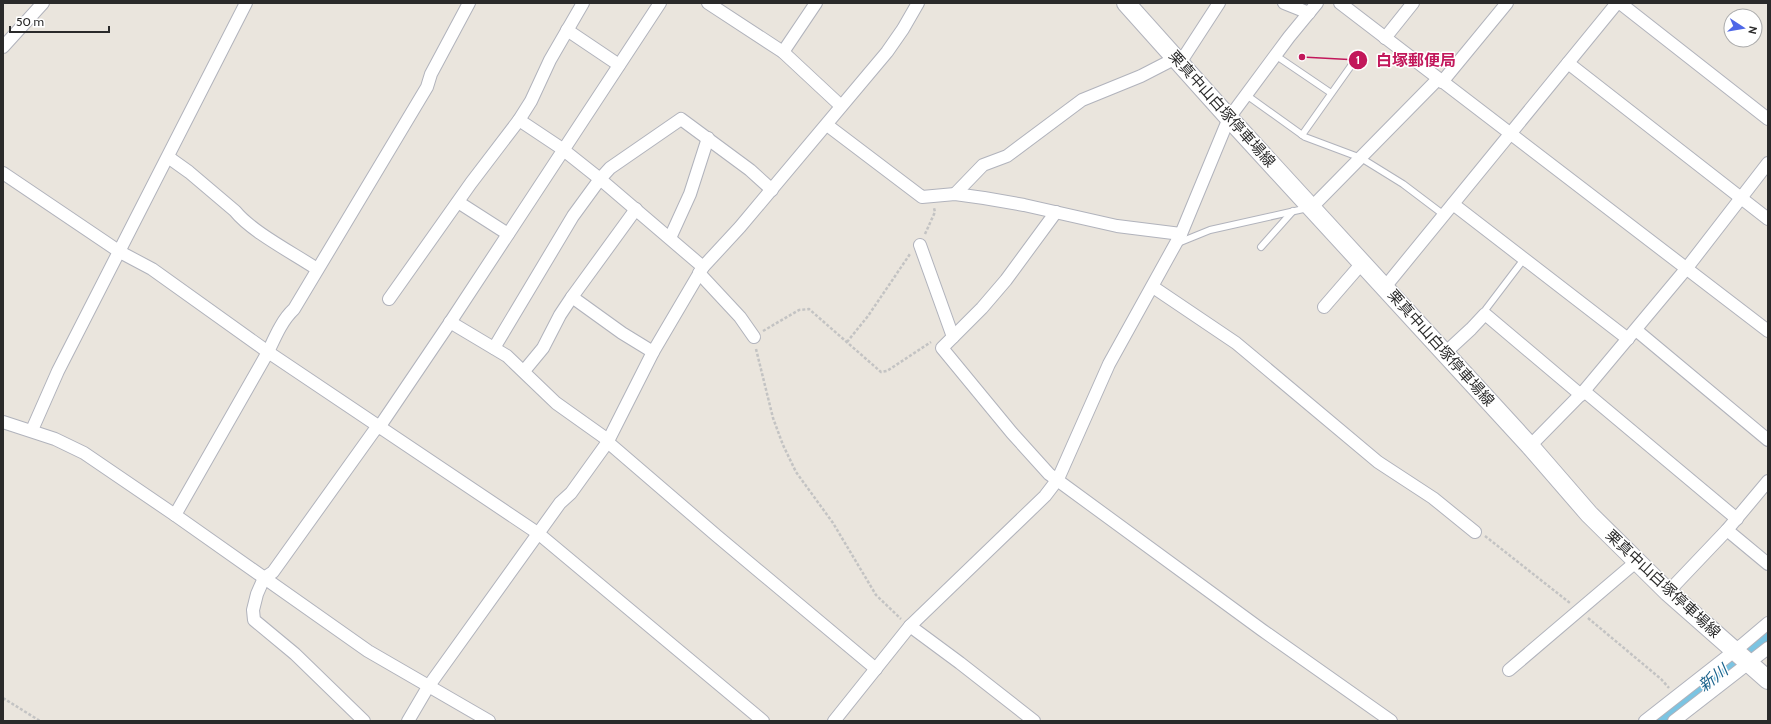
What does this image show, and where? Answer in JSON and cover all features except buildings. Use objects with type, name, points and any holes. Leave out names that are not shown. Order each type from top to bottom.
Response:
[{"type":"main road","name":"栗真中山白塚停車場線","points":[[1126,3],[1229,118],[1363,262],[1530,446],[1589,514],[1668,592],[1768,680]]},
{"type":"street","points":[[3,47],[43,3]]},
{"type":"street","points":[[32,430],[58,371],[246,3]]},
{"type":"street","points":[[175,515],[268,352],[279,329],[289,313],[294,309],[427,87],[431,74],[469,3]]},
{"type":"street","points":[[389,299],[471,183],[519,120],[531,101],[550,60],[583,3]]},
{"type":"street","points":[[364,721],[295,654],[254,620],[253,610],[264,578],[273,572],[374,431],[380,426],[660,3]]},
{"type":"street","points":[[708,3],[783,52],[841,106]]},
{"type":"street","points":[[783,52],[816,3]]},
{"type":"street","points":[[408,721],[428,687],[560,503],[571,493],[607,441],[653,352],[701,270],[772,190],[887,52],[903,30],[918,3]]},
{"type":"street","points":[[955,194],[983,165],[1007,156],[1082,100],[1178,60],[1219,3]]},
{"type":"street","points":[[1284,3],[1309,13]]},
{"type":"street","points":[[834,721],[910,626],[1045,496],[1058,479],[1109,364],[1153,287],[1178,239],[1229,118],[1245,94],[1317,3]]},
{"type":"street","points":[[1340,3],[1768,331]]},
{"type":"street","points":[[1385,38],[1413,3]]},
{"type":"street","points":[[1312,207],[1440,81],[1507,3]]},
{"type":"street","points":[[1385,287],[1618,3],[1768,119]]},
{"type":"street","points":[[567,30],[619,65]]},
{"type":"street","points":[[1568,63],[1768,219]]},
{"type":"street","points":[[494,348],[573,216],[600,179],[610,168],[681,119],[750,170],[772,190]]},
{"type":"street","points":[[519,120],[561,148],[670,238],[701,270],[740,317],[754,337]]},
{"type":"street","points":[[827,125],[922,197],[955,194],[1056,212],[1178,239]]},
{"type":"street","points":[[670,238],[690,194],[708,138]]},
{"type":"street","points":[[168,157],[189,172],[235,210],[240,217],[317,269]]},
{"type":"street","points":[[1530,446],[1583,393],[1686,269],[1768,163]]},
{"type":"street","points":[[3,173],[120,252],[152,269],[268,352],[539,534],[763,721]]},
{"type":"street","points":[[458,202],[508,234]]},
{"type":"street","points":[[1453,204],[1524,259],[1632,334],[1768,440]]},
{"type":"street","points":[[524,371],[543,348],[560,315],[572,297],[636,210]]},
{"type":"street","points":[[1056,212],[1006,280],[942,348],[1012,433],[1050,474],[1262,630],[1392,721]]},
{"type":"street","points":[[920,245],[954,337]]},
{"type":"street","points":[[1324,307],[1363,262]]},
{"type":"street","points":[[1153,287],[1236,343],[1378,462],[1432,498],[1475,532]]},
{"type":"street","points":[[572,297],[622,333],[653,352]]},
{"type":"street","points":[[1445,353],[1485,314],[1737,519]]},
{"type":"street","points":[[450,322],[494,348],[524,371],[556,403],[607,441],[717,536],[876,669]]},
{"type":"street","points":[[3,422],[32,430],[84,453],[368,651],[489,721]]},
{"type":"street","points":[[1668,592],[1737,519],[1768,481]]},
{"type":"street","points":[[1727,530],[1768,564]]},
{"type":"street","points":[[1509,670],[1637,561]]},
{"type":"street","points":[[1674,721],[1742,657],[1768,623]]},
{"type":"street","points":[[910,626],[1034,721]]},
{"type":"street","points":[[1645,721],[1742,657],[1768,648]]},
{"type":"lane","points":[[1275,55],[1331,93]]},
{"type":"lane","points":[[1302,135],[1353,63]]},
{"type":"lane","points":[[1245,94],[1302,135],[1361,158],[1403,184],[1444,216]]},
{"type":"lane","points":[[1178,239],[1210,230],[1312,207]]},
{"type":"lane","points":[[1261,247],[1292,211]]},
{"type":"lane","points":[[1485,314],[1486,309],[1524,259]]},
{"type":"path","points":[[847,342],[868,316],[912,252],[920,245],[935,212],[930,196]]},
{"type":"path","points":[[910,626],[876,594],[833,523],[796,472],[783,446],[773,418],[761,373],[754,337],[799,310],[809,309],[881,372],[887,371],[934,340],[942,348]]},
{"type":"path","points":[[3,698],[40,721]]},
{"type":"waterway","name":"新川","points":[[1657,721],[1729,667],[1768,635]]},
{"type":"place","name":"白塚郵便局","points":[[1302,57]]}]
